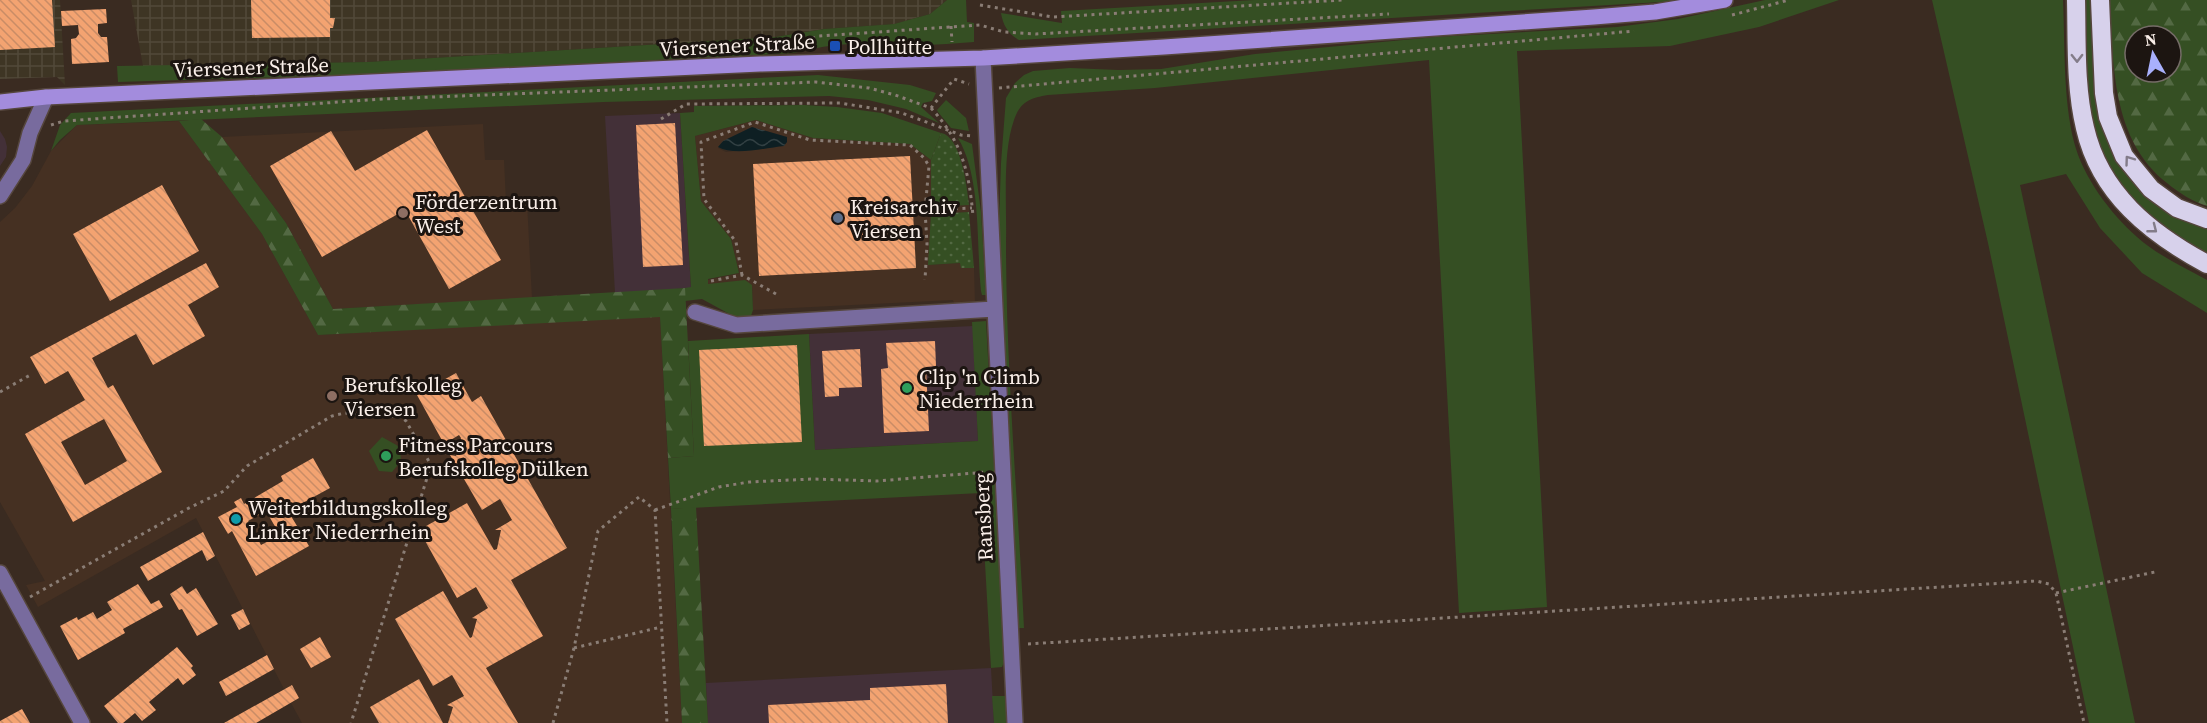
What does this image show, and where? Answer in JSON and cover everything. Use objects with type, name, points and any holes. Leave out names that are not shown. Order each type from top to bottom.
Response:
[{"type":"highway","points":[[2076,0],[2077,71],[2085,129],[2102,174],[2131,211],[2174,246],[2207,264]]},
{"type":"highway","points":[[2100,0],[2104,93],[2108,117],[2124,156],[2151,189],[2177,208],[2207,219]]},
{"type":"main road","name":"Viersener Straße","points":[[0,102],[46,97],[760,64],[982,58],[1164,48],[1655,12],[1725,0]]},
{"type":"street","name":"Ransberg","points":[[982,58],[1015,723]]},
{"type":"street","points":[[0,195],[23,160],[30,133],[46,97]]},
{"type":"street","points":[[695,312],[736,325],[994,309]]},
{"type":"street","points":[[0,573],[82,723]]},
{"type":"path","points":[[980,5],[1053,17],[1342,0]]},
{"type":"path","points":[[789,47],[819,36],[951,26],[981,25],[1004,32],[1036,34],[1399,13]]},
{"type":"path","points":[[661,118],[686,104],[840,103],[902,113],[962,135],[986,139]]},
{"type":"path","points":[[931,108],[959,146],[966,168],[974,225]]},
{"type":"path","points":[[742,275],[736,242],[704,199],[701,142],[755,122],[810,140],[910,145],[924,158],[928,166],[925,210],[927,244],[925,280]]},
{"type":"path","points":[[925,210],[972,208]]},
{"type":"path","points":[[711,281],[742,275],[776,294]]},
{"type":"path","points":[[0,392],[32,374]]},
{"type":"path","points":[[17,603],[44,591],[224,491],[247,465],[332,416],[345,413],[401,417],[406,421],[431,465],[351,723]]},
{"type":"path","points":[[655,510],[719,487],[749,482],[812,479],[877,481],[975,472],[1002,473]]},
{"type":"path","points":[[553,723],[574,648],[597,531],[639,497],[655,510],[667,723]]},
{"type":"path","points":[[2056,593],[2156,572]]},
{"type":"path","points":[[1011,645],[2036,580],[2049,584],[2056,593],[2084,723]]},
{"type":"path","points":[[574,648],[661,627]]},
{"type":"shaded area","points":[[0,0],[60,0],[65,85],[57,77],[0,79]]},
{"type":"shaded area","points":[[131,0],[947,0],[930,14],[894,24],[824,29],[775,37],[368,62],[143,66]]},
{"type":"shaded area","points":[[680,113],[691,288],[615,293],[605,116]]},
{"type":"shaded area","points":[[756,120],[813,138],[910,144],[931,160],[931,206],[969,205],[969,212],[931,214],[929,265],[961,263],[961,268],[974,268],[975,304],[955,306],[953,300],[753,310],[752,285],[708,284],[707,280],[739,273],[731,239],[701,201],[695,136]],"holes":[[[752,127],[787,137],[784,146],[726,152],[718,148],[723,141]]]},
{"type":"shaded area","name":"Berufskolleg Viersen","points":[[179,121],[262,234],[318,335],[660,316],[682,723],[302,723],[291,703],[299,698],[292,685],[284,689],[196,518],[38,607],[26,585],[45,581],[0,502],[0,222],[15,208],[32,186],[51,151],[77,125]]},
{"type":"shaded area","name":"Förderzentrum West","points":[[483,124],[485,160],[504,160],[506,203],[527,202],[532,298],[333,309],[286,223],[222,137]]},
{"type":"shaded area","points":[[0,131],[7,147],[6,157],[0,166]]},
{"type":"shaded area","points":[[973,326],[978,441],[815,450],[809,334]]},
{"type":"shaded area","points":[[991,668],[994,723],[708,723],[706,683]]},
{"type":"green space","points":[[947,0],[966,0],[967,22],[974,23],[974,42],[925,45],[856,44],[826,46],[794,53],[382,74],[118,82],[117,66],[368,62],[775,37],[824,29],[894,24],[930,14]]},
{"type":"green space","points":[[1254,0],[1695,0],[1019,40],[1007,29],[1001,13],[1062,23],[1061,11]]},
{"type":"green space","points":[[1765,0],[1839,0],[1759,27],[1670,46],[1517,51],[1547,607],[1459,613],[1429,60],[1155,88],[1048,95],[1031,99],[1023,105],[1016,114],[1010,133],[1006,180],[1008,339],[1024,628],[1018,628],[1000,298],[999,225],[1006,98],[1015,83],[1024,75],[1033,71],[1070,68],[1161,69],[1255,54],[1435,37],[1617,27],[1678,19]]},
{"type":"green space","points":[[1932,0],[2063,0],[2065,71],[2070,125],[2084,168],[2108,206],[2137,237],[2162,255],[2207,280],[2207,313],[2142,273],[2100,228],[2066,174],[2020,185],[2135,723],[2089,723],[1988,243]]},
{"type":"green space","points":[[2080,0],[2091,0],[2098,93],[2128,171],[2207,224],[2207,257],[2127,201],[2104,167],[2088,114]]},
{"type":"green space","points":[[2109,0],[2207,0],[2207,206],[2176,190],[2149,165],[2135,145],[2125,123],[2115,75]]},
{"type":"green space","points":[[818,75],[910,85],[936,93],[932,101],[923,103],[921,107],[939,123],[906,109],[868,100],[829,96],[604,102],[77,125],[51,151],[60,125],[71,113]]},
{"type":"green space","points":[[946,100],[966,118],[969,131],[951,128],[938,112],[937,110]]},
{"type":"green space","points":[[804,105],[882,113],[941,133],[931,160],[910,144],[813,138],[756,120],[695,136],[701,201],[731,239],[739,273],[708,279],[708,284],[745,280],[752,285],[753,310],[751,316],[735,317],[702,299],[685,301],[685,288],[691,287],[680,113],[694,112],[694,106]]},
{"type":"green space","points":[[201,119],[222,137],[286,223],[333,309],[685,288],[694,456],[668,458],[660,317],[318,335],[262,234],[179,121]]},
{"type":"green space","points":[[941,133],[948,136],[958,152],[965,175],[969,205],[931,207],[931,160]]},
{"type":"green space","points":[[958,138],[972,144],[981,212],[986,295],[982,295],[981,291],[975,192],[966,154]]},
{"type":"green space","points":[[969,212],[974,268],[961,268],[960,263],[928,265],[931,214]]},
{"type":"green space","points":[[986,321],[1003,629],[1004,662],[1002,667],[991,668],[981,493],[671,509],[668,458],[694,456],[688,341],[809,334],[815,450],[978,441],[972,322]]},
{"type":"green space","name":"Fitness Parcours Berufskolleg Dülken","points":[[382,437],[400,447],[401,461],[392,472],[379,471],[369,451]]},
{"type":"green space","points":[[696,507],[708,723],[682,723],[671,509]]},
{"type":"green space","points":[[992,696],[1006,696],[1007,723],[994,723]]},
{"type":"water","points":[[752,127],[787,137],[787,142],[784,146],[750,151],[732,151],[718,147],[723,141]]},
{"type":"building","points":[[0,0],[52,0],[55,47],[0,50]]},
{"type":"building","points":[[251,0],[330,0],[330,18],[335,18],[333,28],[330,28],[330,37],[252,38]]},
{"type":"building","points":[[106,9],[107,23],[98,24],[98,33],[101,37],[107,37],[109,62],[72,64],[71,39],[76,38],[79,34],[78,25],[62,26],[61,11]]},
{"type":"building","points":[[675,123],[683,265],[643,267],[636,125]]},
{"type":"building","points":[[427,130],[501,260],[449,289],[405,210],[322,257],[270,166],[331,131],[355,171]]},
{"type":"building","points":[[910,156],[916,268],[759,276],[753,164]]},
{"type":"building","points":[[162,185],[199,251],[110,301],[73,234]]},
{"type":"building","points":[[206,263],[219,287],[188,305],[205,336],[153,365],[136,334],[92,358],[108,388],[113,385],[162,472],[73,522],[25,434],[85,400],[68,371],[45,384],[30,357]],"holes":[[[104,419],[127,461],[85,485],[61,442]]]},
{"type":"building","points":[[935,341],[936,366],[926,367],[929,431],[884,433],[881,369],[888,368],[886,343]]},
{"type":"building","points":[[797,345],[802,442],[704,446],[699,350]]},
{"type":"building","points":[[860,349],[862,387],[839,388],[839,396],[825,397],[822,351]]},
{"type":"building","points":[[456,373],[472,402],[481,396],[567,548],[511,580],[543,636],[486,668],[518,723],[448,723],[453,707],[447,705],[464,696],[452,675],[433,686],[395,619],[443,591],[470,638],[472,637],[477,619],[472,618],[488,608],[476,587],[457,598],[419,530],[467,503],[494,550],[497,549],[501,530],[495,530],[512,520],[500,499],[482,510],[450,455],[456,456],[461,438],[459,435],[444,444],[417,395]]},
{"type":"building","name":"Weiterbildungskolleg Linker Niederrhein","points":[[313,458],[330,488],[288,511],[309,546],[256,576],[232,531],[228,534],[218,517],[237,507],[234,502],[241,498],[244,504],[283,481],[281,476]],"holes":[[[266,511],[280,535],[261,545],[248,521]]]},
{"type":"building","points":[[203,532],[215,556],[207,561],[202,550],[148,581],[140,567]]},
{"type":"building","points":[[138,584],[151,604],[159,600],[163,607],[123,629],[125,633],[78,660],[60,626],[93,612],[97,619],[112,610],[107,602]]},
{"type":"building","points":[[182,586],[187,594],[196,588],[218,624],[197,636],[182,609],[179,610],[170,594]]},
{"type":"building","points":[[243,609],[250,624],[239,630],[231,615]]},
{"type":"building","points":[[320,637],[331,657],[311,668],[300,649]]},
{"type":"building","points":[[177,647],[193,666],[191,668],[196,675],[183,685],[178,678],[149,702],[156,710],[142,721],[135,713],[123,723],[118,723],[104,706]]},
{"type":"building","points":[[267,655],[274,669],[226,696],[219,682]]},
{"type":"building","points":[[419,679],[443,723],[379,723],[370,707]]},
{"type":"building","points":[[946,684],[948,723],[769,723],[768,705],[870,700],[870,688]]},
{"type":"building","points":[[292,685],[299,698],[256,723],[224,723]]},
{"type":"building","points":[[22,709],[30,723],[0,723],[0,721]]},
{"type":"place","name":"Pollhütte","points":[[835,46]]},
{"type":"place","name":"Förderzentrum West","points":[[403,213]]},
{"type":"place","name":"Kreisarchiv Viersen","points":[[838,218]]},
{"type":"place","name":"Clip 'n Climb Niederrhein","points":[[907,388]]},
{"type":"place","name":"Berufskolleg Viersen","points":[[332,396]]},
{"type":"place","name":"Fitness Parcours Berufskolleg Dülken","points":[[386,456]]},
{"type":"place","name":"Weiterbildungskolleg Linker Niederrhein","points":[[236,519]]}]
